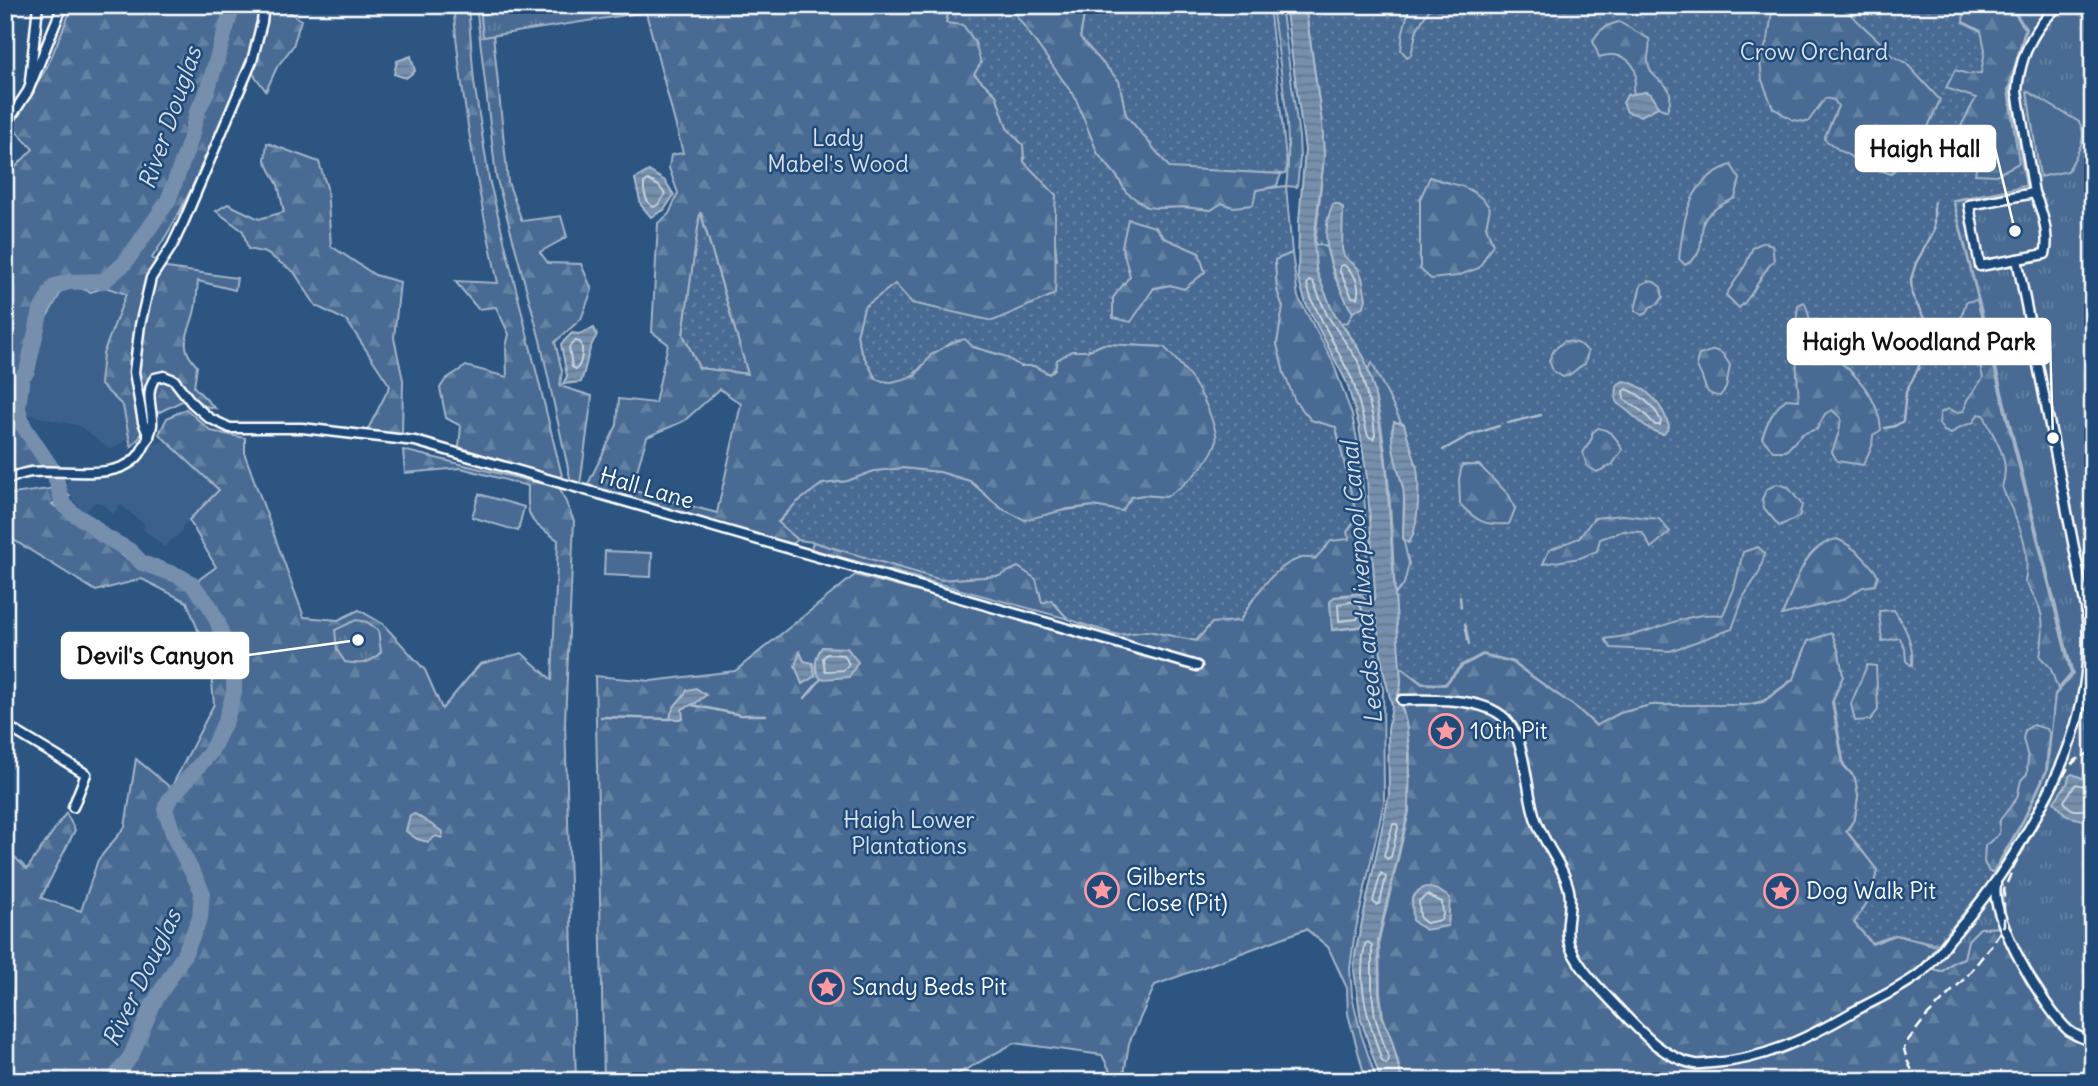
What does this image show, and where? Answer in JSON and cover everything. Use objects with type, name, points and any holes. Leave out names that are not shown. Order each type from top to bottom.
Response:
[{"type":"street","points":[[30,84],[38,5]]},
{"type":"street","points":[[5,126],[25,98],[63,5]]},
{"type":"street","points":[[5,480],[31,472],[104,471],[125,466],[136,460],[149,437],[143,422],[134,372],[140,325],[151,278],[172,246],[184,221],[252,61],[264,5]]},
{"type":"street","points":[[2034,193],[1969,205],[1980,266],[2045,254],[2047,250],[2039,203],[2034,193],[2017,91],[2024,56],[2034,34],[2043,20],[2060,5]]},
{"type":"street","points":[[1402,700],[1451,701],[1476,705],[1497,712],[1508,721],[1516,735],[1534,816],[1569,891],[1569,945],[1580,966],[1594,983],[1650,1041],[1666,1052],[1695,1064],[1730,1062],[1764,1055],[1831,1025],[1922,972],[1997,881],[2041,808],[2065,758],[2084,699],[2089,644],[2084,595],[2017,259]]},
{"type":"street","name":"Hall Lane","points":[[149,437],[152,428],[150,387],[155,378],[163,376],[174,380],[192,403],[209,418],[230,428],[302,428],[415,441],[1197,666]]},
{"type":"street","points":[[5,725],[86,774],[73,807]]},
{"type":"street","points":[[1997,881],[1994,894],[1998,911],[2032,982],[2069,1030],[2093,1042]]},
{"type":"shaded area","points":[[66,283],[91,292],[105,287],[126,294],[103,354],[123,406],[130,437],[111,450],[80,426],[25,414],[35,338]]},
{"type":"shaded area","points":[[200,429],[243,476],[207,502],[164,547],[144,530],[145,525],[120,504],[113,514],[101,503],[95,502],[84,514],[65,488],[70,476],[84,477],[125,471],[137,465],[151,445]]},
{"type":"green space","points":[[73,5],[282,5],[301,20],[293,46],[277,67],[266,91],[252,72],[240,80],[189,193],[152,258],[167,268],[237,278],[235,290],[198,281],[195,309],[186,339],[187,351],[197,366],[194,387],[215,408],[182,401],[145,419],[140,437],[131,447],[123,406],[100,384],[103,354],[126,294],[105,287],[91,292],[66,283],[35,338],[24,406],[45,470],[5,479],[5,178],[33,149],[12,127],[47,67]]},
{"type":"green space","points":[[453,5],[468,5],[474,82],[489,179],[563,480],[459,447],[461,426],[446,418],[440,388],[446,379],[466,366],[507,377],[506,347],[509,334],[496,307],[478,309],[455,281],[498,283],[471,145]]},
{"type":"green space","points":[[476,5],[490,5],[508,182],[522,221],[561,216],[567,237],[540,252],[548,263],[581,264],[592,290],[581,319],[555,342],[562,371],[560,386],[592,396],[580,485],[571,482],[540,340],[496,176]]},
{"type":"green space","points":[[480,5],[644,5],[646,12],[483,37]]},
{"type":"green space","name":"Lady Mabel's Wood","points":[[644,5],[945,5],[948,12],[946,23],[963,25],[975,42],[981,63],[974,74],[996,95],[1007,128],[1023,145],[1024,162],[1056,195],[1055,294],[993,321],[912,303],[895,284],[864,307],[857,335],[861,351],[876,379],[888,383],[915,376],[931,355],[953,342],[965,339],[973,347],[1004,356],[1020,366],[1034,366],[1049,374],[1055,369],[1057,360],[1072,351],[1087,351],[1104,344],[1164,347],[1192,380],[1208,409],[1216,436],[1211,453],[1194,475],[1166,497],[1131,497],[1122,511],[1093,506],[1068,509],[1025,520],[1002,509],[970,481],[940,472],[903,468],[874,471],[847,481],[822,484],[796,503],[778,522],[798,540],[786,548],[586,488],[617,425],[619,399],[655,403],[668,344],[652,332],[658,223],[669,214],[678,193],[669,168],[671,155],[683,153]],"holes":[[[701,213],[748,374],[699,368],[683,334]],[[720,389],[741,404],[717,513],[631,490],[647,437],[684,421]]]},
{"type":"green space","points":[[945,5],[1009,5],[1075,97],[1098,154],[1117,176],[1126,192],[1157,208],[1211,210],[1222,203],[1233,207],[1256,190],[1286,186],[1292,253],[1275,260],[1277,290],[1283,307],[1277,344],[1284,373],[1311,420],[1336,427],[1357,518],[1347,532],[1351,539],[1315,559],[1251,602],[1240,621],[1212,623],[1196,641],[1148,631],[1118,635],[1068,619],[1051,600],[1042,604],[1040,594],[999,576],[941,580],[813,542],[798,540],[778,523],[796,503],[822,484],[847,481],[874,471],[903,468],[940,472],[970,481],[1002,509],[1048,513],[1093,506],[1122,511],[1131,497],[1166,497],[1164,347],[1104,344],[1087,351],[1072,351],[1050,374],[1034,366],[1020,366],[1004,356],[973,347],[931,355],[914,374],[894,382],[876,380],[861,351],[857,335],[864,307],[895,284],[1057,260],[1053,223],[1056,195],[1024,162],[1023,145],[1007,128],[996,95],[974,74],[946,23],[948,12]],"holes":[[[1155,227],[1164,238],[1199,253],[1205,272],[1184,289],[1170,285],[1113,298],[1130,276],[1122,246]]]},
{"type":"green space","points":[[1009,5],[1079,5],[1084,15],[1080,38],[1119,81],[1126,115],[1170,168],[1281,174],[1277,186],[1256,190],[1253,205],[1233,207],[1222,203],[1211,210],[1147,207],[1126,192],[1117,176],[1098,154],[1075,97]]},
{"type":"green space","points":[[1079,5],[1269,5],[1287,167],[1285,174],[1170,169],[1126,115],[1119,81],[1080,38],[1084,15]]},
{"type":"green space","points":[[1272,5],[1281,5],[1299,137],[1297,187],[1286,186],[1287,120]]},
{"type":"green space","points":[[1305,5],[2010,5],[2026,29],[2009,90],[2026,186],[1953,200],[2072,674],[2055,694],[2048,766],[2093,717],[1980,928],[1966,939],[1953,961],[2033,802],[1987,885],[1938,944],[1896,935],[1872,943],[1854,923],[1871,896],[1877,870],[1847,831],[1855,818],[1858,796],[1855,778],[1844,765],[1833,701],[1843,676],[1832,633],[1808,641],[1793,679],[1763,701],[1746,705],[1651,705],[1620,713],[1597,726],[1578,709],[1511,661],[1483,654],[1461,665],[1445,684],[1422,683],[1399,666],[1390,516],[1380,417],[1357,345],[1333,312],[1314,254],[1324,157],[1322,123]]},
{"type":"green space","points":[[1410,5],[1432,5],[1417,29],[1411,55],[1407,57],[1401,50]]},
{"type":"green space","name":"Crow Orchard","points":[[1773,5],[1837,5],[1846,10],[1891,55],[1906,63],[1940,100],[1928,127],[1891,174],[1856,160],[1824,139],[1838,106],[1834,100],[1825,98],[1808,122],[1793,120],[1773,108],[1762,80],[1760,60],[1768,39]]},
{"type":"green space","points":[[1965,5],[2009,5],[2025,29],[2008,90],[2019,163],[1996,175],[1975,174],[1978,157],[1960,128],[1976,98],[1946,88],[1955,70],[1968,74],[1981,73],[1985,50],[1981,31],[1963,22]]},
{"type":"green space","points":[[2011,5],[2093,5],[2093,1044],[2057,1022],[2028,983],[2001,927],[1980,928],[1968,940],[1964,958],[1953,962],[1942,971],[1921,967],[1988,886],[2024,820],[2047,771],[2055,695],[2073,674],[1954,201],[2026,186],[2010,90],[2026,29]]},
{"type":"green space","points":[[1619,22],[1649,39],[1650,70],[1670,93],[1667,111],[1658,107],[1655,99],[1646,92],[1634,94],[1636,73],[1629,61],[1616,55],[1599,57],[1593,41],[1595,37],[1604,28]]},
{"type":"green space","points":[[2027,91],[2079,122],[2082,141],[2068,171],[2040,177]]},
{"type":"green space","points":[[267,143],[319,162],[327,188],[331,246],[375,275],[400,282],[394,338],[403,380],[402,435],[367,431],[390,386],[347,321],[316,306],[294,272],[266,253],[248,249],[243,231],[216,211],[228,204],[259,219],[284,212],[278,185],[265,160]]},
{"type":"green space","points":[[1731,165],[1740,179],[1735,198],[1706,217],[1699,251],[1685,265],[1679,259],[1690,203],[1705,180]]},
{"type":"green space","points":[[1430,177],[1470,190],[1490,208],[1486,227],[1493,244],[1479,268],[1457,276],[1431,279],[1420,269],[1420,199]]},
{"type":"green space","points":[[700,211],[748,374],[699,368],[683,335]]},
{"type":"green space","points":[[1128,219],[1155,227],[1164,238],[1199,253],[1205,272],[1184,289],[1170,285],[1154,288],[1131,322],[1113,318],[1113,298],[1130,276],[1122,246]]},
{"type":"green space","points":[[1764,242],[1772,245],[1774,260],[1739,308],[1726,295],[1746,264],[1753,247]]},
{"type":"green space","points":[[1314,245],[1326,247],[1334,276],[1353,312],[1348,322],[1341,323],[1321,286],[1314,255]]},
{"type":"green space","name":"Haigh Lower Plantations","points":[[1292,253],[1298,297],[1332,360],[1352,415],[1365,507],[1369,596],[1364,593],[1342,595],[1333,630],[1370,626],[1383,689],[1384,802],[1354,938],[1350,969],[1352,996],[1361,1034],[1377,1081],[1366,1081],[1348,1014],[1347,988],[1328,947],[1306,929],[1155,985],[1129,1043],[1123,1081],[1115,1081],[1102,1055],[1014,1043],[945,1081],[604,1081],[595,676],[651,681],[735,671],[855,575],[1019,619],[1088,626],[1118,635],[1148,631],[1196,641],[1212,623],[1240,621],[1257,594],[1280,569],[1300,558],[1315,559],[1331,541],[1350,539],[1347,532],[1357,518],[1336,427],[1311,420],[1295,401],[1284,373],[1277,344],[1283,307],[1277,290],[1275,260]]},
{"type":"green space","points":[[1648,281],[1661,287],[1663,297],[1642,315],[1635,310],[1641,285]]},
{"type":"green space","points":[[1977,300],[2071,674],[2058,689],[2050,667],[2040,657],[2042,617],[2025,582],[2027,568],[2024,544],[2002,487],[2005,467],[2000,450],[1984,415],[1978,414],[1974,422],[1951,434],[1944,431],[1939,424],[1940,413],[1948,409],[1964,411],[1967,400],[1983,378],[1978,357],[1964,357],[1957,353],[1954,341],[1966,302]]},
{"type":"green space","points":[[1804,302],[1815,345],[1838,360],[1859,380],[1879,416],[1881,430],[1873,435],[1872,446],[1863,465],[1837,461],[1832,452],[1841,418],[1832,410],[1825,414],[1817,429],[1802,434],[1786,451],[1773,451],[1762,438],[1771,417],[1781,403],[1786,399],[1799,400],[1796,329],[1798,305]]},
{"type":"green space","points":[[1564,341],[1578,344],[1588,352],[1585,364],[1563,377],[1553,371],[1549,360],[1554,350]]},
{"type":"green space","points":[[1714,350],[1722,353],[1730,365],[1726,388],[1720,396],[1707,390],[1697,365],[1699,355]]},
{"type":"green space","points":[[1372,363],[1401,422],[1394,423],[1392,432],[1404,490],[1403,538],[1409,564],[1404,584],[1395,595],[1385,453],[1368,369]]},
{"type":"green space","points":[[186,409],[211,431],[245,438],[245,455],[304,617],[338,620],[359,610],[383,624],[425,670],[442,709],[480,664],[522,653],[552,680],[558,540],[536,524],[529,514],[528,486],[461,468],[405,473],[403,450],[538,483],[558,484],[574,521],[565,722],[576,1081],[5,1081],[5,848],[27,869],[66,813],[75,830],[41,898],[81,911],[98,860],[125,827],[136,759],[171,788],[214,704],[210,661],[187,602],[142,579],[96,591],[7,536],[5,540],[5,495],[63,487],[70,496],[52,504],[133,563],[156,560],[198,580],[216,567],[189,520],[219,490],[159,434],[167,418]]},
{"type":"green space","points":[[1598,428],[1613,436],[1622,450],[1612,465],[1597,472],[1587,466],[1583,453],[1592,433]]},
{"type":"green space","points":[[1462,465],[1479,465],[1509,495],[1515,509],[1509,524],[1482,521],[1460,504],[1459,479]]},
{"type":"green space","points":[[1777,484],[1788,487],[1802,505],[1799,517],[1779,526],[1764,508],[1762,499],[1767,489]]},
{"type":"green space","points":[[479,494],[524,507],[518,531],[472,517]]},
{"type":"green space","points":[[1623,515],[1659,519],[1670,532],[1651,548],[1642,532],[1623,531],[1600,539],[1597,551],[1580,558],[1543,564],[1549,550],[1579,538],[1594,518]]},
{"type":"green space","points":[[1837,539],[1855,550],[1869,564],[1878,575],[1875,585],[1863,587],[1842,600],[1782,615],[1808,558],[1825,543]]},
{"type":"green space","points":[[813,542],[941,580],[999,576],[1018,567],[1036,579],[1042,603],[1051,600],[1068,619],[811,549]]},
{"type":"green space","points":[[1758,547],[1765,553],[1759,573],[1744,596],[1732,629],[1670,651],[1611,648],[1605,639],[1638,633],[1691,617],[1723,615],[1734,589],[1743,552]]},
{"type":"green space","points":[[605,551],[652,553],[651,577],[604,575]]},
{"type":"green space","points":[[1894,610],[1908,636],[1912,650],[1912,666],[1906,661],[1900,638],[1882,641],[1879,611]]},
{"type":"green space","points":[[356,620],[367,622],[378,630],[381,652],[369,661],[345,662],[337,650],[335,630]]},
{"type":"green space","points":[[1832,633],[1843,676],[1832,702],[1843,765],[1855,778],[1858,796],[1855,818],[1846,831],[1877,870],[1871,896],[1854,923],[1872,944],[1896,935],[1937,946],[1920,967],[1942,972],[1964,958],[1968,940],[1980,928],[2004,927],[2093,814],[2093,1081],[1403,1081],[1383,1016],[1379,940],[1409,812],[1410,754],[1399,695],[1400,667],[1422,684],[1445,685],[1462,666],[1483,655],[1511,662],[1578,709],[1596,726],[1620,713],[1651,705],[1746,705],[1763,702],[1794,679],[1808,641]]},
{"type":"green space","points":[[1867,665],[1876,666],[1878,710],[1870,720],[1855,721],[1851,704]]},
{"type":"green space","points":[[2033,725],[2047,729],[2049,733],[2046,771],[2023,820],[1993,872],[1989,872],[1984,862],[1985,846],[1999,834],[2000,820],[2017,798],[2021,780],[2027,774],[2028,757],[2023,739],[2025,730]]},
{"type":"water","points":[[1285,5],[1305,5],[1322,123],[1324,157],[1314,240],[1316,270],[1333,312],[1364,357],[1374,390],[1386,465],[1401,683],[1398,695],[1406,723],[1409,753],[1408,813],[1378,940],[1379,993],[1382,1016],[1392,1041],[1402,1081],[1381,1081],[1361,1020],[1354,970],[1389,795],[1388,730],[1392,705],[1383,670],[1376,616],[1368,614],[1362,626],[1332,630],[1330,602],[1334,597],[1360,594],[1368,603],[1374,600],[1367,478],[1359,426],[1347,383],[1306,304],[1298,278],[1299,221],[1305,150]]},
{"type":"water","points":[[411,56],[415,71],[406,78],[394,74],[397,61]]},
{"type":"water","points":[[1646,92],[1651,94],[1658,107],[1641,116],[1627,112],[1623,103],[1627,95]]},
{"type":"water","points":[[649,171],[665,181],[674,195],[664,210],[651,217],[641,205],[635,179]]},
{"type":"water","points":[[1333,204],[1343,208],[1344,256],[1358,268],[1362,277],[1366,299],[1364,306],[1353,312],[1337,281],[1327,249],[1327,227]]},
{"type":"water","points":[[594,328],[597,335],[581,382],[563,384],[567,376],[561,344],[572,333],[579,334]]},
{"type":"water","points":[[1623,381],[1639,386],[1658,404],[1669,427],[1664,434],[1647,427],[1618,404],[1617,385]]},
{"type":"water","points":[[1394,422],[1404,424],[1418,472],[1417,513],[1414,531],[1408,543],[1403,538],[1404,494],[1393,447]]},
{"type":"water","points":[[822,647],[847,648],[858,662],[849,677],[821,679],[816,663]]},
{"type":"water","points":[[800,652],[804,661],[813,663],[815,676],[802,684],[795,666]]},
{"type":"water","points":[[696,688],[706,695],[682,709],[683,719],[670,719],[675,706],[687,690]]},
{"type":"water","points":[[2072,774],[2093,782],[2093,814],[2083,820],[2067,816],[2054,802]]},
{"type":"water","points":[[415,814],[443,832],[442,838],[436,836],[428,842],[417,839],[406,831],[410,815]]},
{"type":"water","points":[[1426,887],[1438,890],[1450,898],[1448,926],[1425,930],[1413,921],[1412,898]]},
{"type":"waterway","name":"River Douglas","points":[[112,1081],[131,1056],[153,1004],[184,955],[200,918],[202,891],[175,839],[165,809],[169,800],[210,753],[226,720],[234,692],[234,675],[218,623],[209,605],[191,583],[142,563],[129,550],[102,535],[63,504],[54,472],[22,424],[18,408],[22,377],[27,371],[41,310],[55,286],[69,282],[104,281],[125,263],[168,201],[190,141],[197,112],[207,92],[233,5]]},
{"type":"waterway","points":[[1885,428],[1903,421],[1906,392],[1918,369],[1928,335],[1927,324],[1912,295],[1911,279],[1916,263],[1934,231],[1934,202]]},
{"type":"waterway","points":[[1508,423],[1541,415]]},
{"type":"waterway","points":[[1443,450],[1468,436],[1499,426]]},
{"type":"waterway","points":[[1460,597],[1461,607]]},
{"type":"waterway","points":[[1465,624],[1469,644]]},
{"type":"waterway","points":[[805,698],[821,679]]},
{"type":"waterway","points":[[692,705],[741,715],[766,715]]},
{"type":"waterway","points":[[601,717],[670,719]]},
{"type":"railway","points":[[1921,1081],[1914,1075],[1907,1060],[1904,1049],[1906,1043],[1991,946],[2004,925],[2004,890],[2014,866],[2068,768],[2076,760],[2093,751]]},
{"type":"place","name":"Haigh Hall","points":[[2015,231]]},
{"type":"place","name":"Haigh Woodland Park","points":[[2053,438]]},
{"type":"place","name":"Devil's Canyon","points":[[358,640]]},
{"type":"place","name":"10th Pit","points":[[1446,731]]},
{"type":"place","name":"Gilberts Close (Pit)","points":[[1102,890]]},
{"type":"place","name":"Dog Walk Pit","points":[[1781,891]]},
{"type":"place","name":"Sandy Beds Pit","points":[[827,987]]},
{"type":"water label","name":"Leeds and Liverpool Canal","points":[[1362,583]]}]
